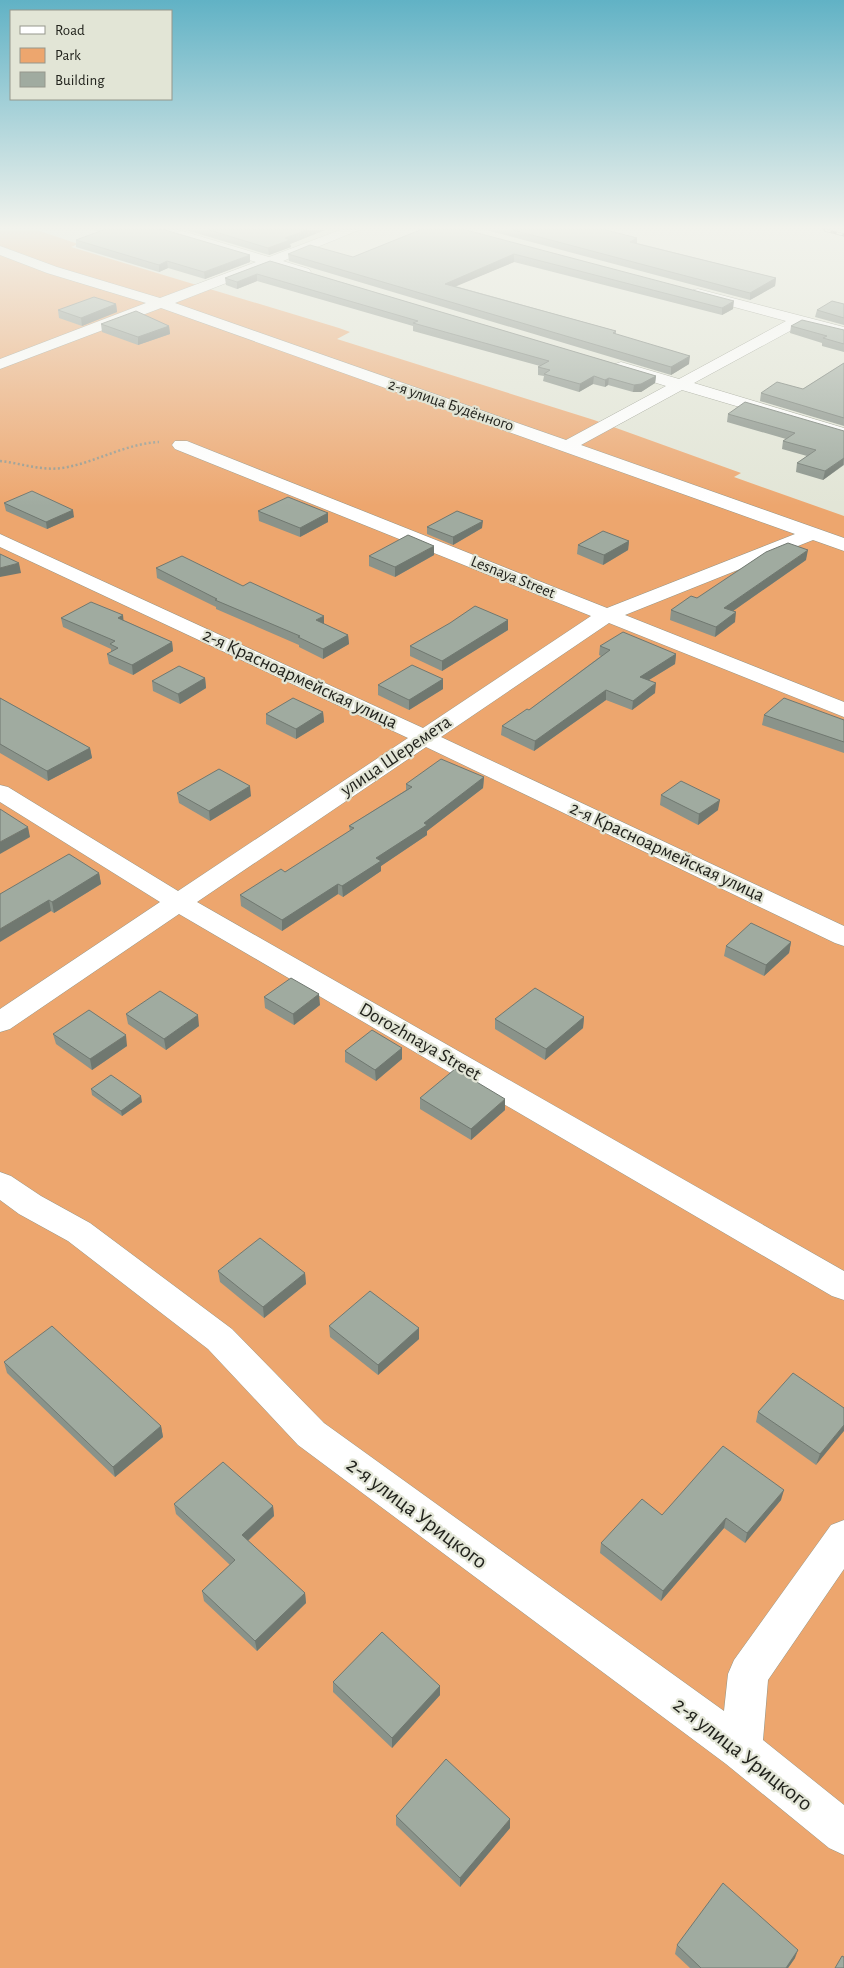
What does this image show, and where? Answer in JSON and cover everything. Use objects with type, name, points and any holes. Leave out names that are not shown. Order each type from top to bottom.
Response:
[{"type":"street","points":[[0,364],[113,322]]},
{"type":"street","name":"2-я улица Будённого","points":[[212,322],[844,545]]},
{"type":"street","points":[[568,446],[678,384],[796,322]]},
{"type":"street","points":[[806,322],[844,332]]},
{"type":"street","points":[[603,361],[844,433]]},
{"type":"street","name":"Lesnaya Street","points":[[181,445],[844,710]]},
{"type":"street","name":"улица Шеремета","points":[[0,1022],[607,615],[814,533]]},
{"type":"street","name":"2-я Красноармейская улица","points":[[0,540],[424,737],[844,937]]},
{"type":"street","name":"Dorozhnaya Street","points":[[0,792],[178,902],[844,1287]]},
{"type":"street","name":"2-я улица Урицкого","points":[[0,1184],[30,1205],[79,1232],[220,1339],[311,1434],[483,1562],[741,1749],[844,1833]]},
{"type":"street","points":[[741,1749],[748,1674],[844,1537]]},
{"type":"path","points":[[0,461],[58,468],[74,466],[134,444],[164,442],[181,445]]},
{"type":"green space","points":[[0,322],[319,322],[350,332],[337,339],[594,420],[741,473],[734,477],[844,516],[844,1968],[0,1968]]},
{"type":"building","points":[[107,322],[160,322],[169,326],[138,337],[101,324]]},
{"type":"building","points":[[474,322],[656,376],[641,384],[634,385],[594,376],[580,384],[544,374],[550,370],[538,367],[549,361],[413,323]]},
{"type":"building","points":[[518,322],[583,322],[690,356],[671,367]]},
{"type":"building","points":[[799,322],[810,322],[844,330],[844,344],[823,338],[827,336],[791,326]]},
{"type":"building","points":[[844,363],[844,418],[761,393],[777,382],[803,389]]},
{"type":"building","points":[[745,402],[844,431],[844,458],[825,471],[797,463],[816,450],[783,441],[795,433],[728,414]]},
{"type":"building","points":[[32,491],[73,510],[46,522],[4,503]]},
{"type":"building","points":[[288,497],[328,513],[300,528],[258,511]]},
{"type":"building","points":[[457,511],[483,521],[453,537],[427,527]]},
{"type":"building","points":[[603,531],[629,541],[604,555],[578,545]]},
{"type":"building","points":[[408,535],[434,546],[395,567],[369,556]]},
{"type":"building","points":[[788,543],[808,550],[724,608],[736,612],[716,627],[671,610],[691,596],[697,598],[766,552]]},
{"type":"building","points":[[0,554],[19,563],[0,568]]},
{"type":"building","points":[[182,556],[243,586],[250,582],[324,616],[316,620],[348,635],[323,649],[298,637],[300,636],[215,600],[217,599],[156,568]]},
{"type":"building","points":[[91,602],[123,615],[118,618],[172,642],[132,665],[107,654],[118,648],[110,644],[115,641],[61,618]]},
{"type":"building","points":[[475,606],[508,620],[442,661],[410,646],[450,623]]},
{"type":"building","points":[[623,632],[676,654],[640,677],[656,683],[633,701],[606,690],[535,741],[502,726],[527,709],[529,710],[610,650],[600,646]]},
{"type":"building","points":[[412,665],[443,679],[409,700],[378,685]]},
{"type":"building","points":[[179,666],[205,678],[178,694],[152,681]]},
{"type":"building","points":[[0,698],[90,748],[47,771],[0,744]]},
{"type":"building","points":[[293,698],[323,712],[296,729],[266,714]]},
{"type":"building","points":[[784,698],[844,720],[844,742],[764,715]]},
{"type":"building","points":[[441,759],[484,777],[424,823],[427,825],[376,858],[381,861],[342,886],[338,884],[282,920],[240,895],[281,869],[285,872],[354,828],[349,826],[412,787],[406,784]]},
{"type":"building","points":[[219,769],[250,786],[209,811],[177,793]]},
{"type":"building","points":[[681,781],[720,800],[699,814],[661,795]]},
{"type":"building","points":[[0,809],[28,827],[0,842]]},
{"type":"building","points":[[69,854],[99,873],[52,902],[49,900],[0,929],[0,894]]},
{"type":"building","points":[[751,923],[791,942],[766,965],[726,946]]},
{"type":"building","points":[[291,978],[319,994],[293,1014],[264,997]]},
{"type":"building","points":[[535,988],[584,1017],[546,1049],[495,1019]]},
{"type":"building","points":[[160,991],[198,1015],[164,1039],[126,1014]]},
{"type":"building","points":[[89,1010],[126,1035],[90,1059],[53,1034]]},
{"type":"building","points":[[372,1030],[402,1048],[375,1070],[345,1051]]},
{"type":"building","points":[[455,1069],[505,1099],[471,1129],[420,1098]]},
{"type":"building","points":[[111,1075],[141,1096],[121,1111],[91,1089]]},
{"type":"building","points":[[260,1238],[305,1273],[263,1307],[218,1271]]},
{"type":"building","points":[[370,1291],[419,1328],[378,1365],[329,1326]]},
{"type":"building","points":[[52,1326],[161,1426],[113,1467],[4,1362]]},
{"type":"building","points":[[793,1373],[844,1408],[844,1425],[820,1454],[758,1412]]},
{"type":"building","points":[[723,1446],[784,1490],[747,1533],[726,1518],[663,1591],[601,1543],[642,1499],[662,1515]]},
{"type":"building","points":[[223,1462],[273,1506],[242,1535],[305,1593],[255,1641],[202,1591],[235,1560],[174,1504]]},
{"type":"building","points":[[382,1632],[440,1686],[392,1738],[333,1682]]},
{"type":"building","points":[[446,1759],[510,1819],[460,1878],[396,1816]]},
{"type":"building","points":[[723,1883],[798,1950],[786,1968],[701,1968],[677,1945]]},
{"type":"building","points":[[842,1956],[844,1957],[844,1968],[835,1968]]}]
